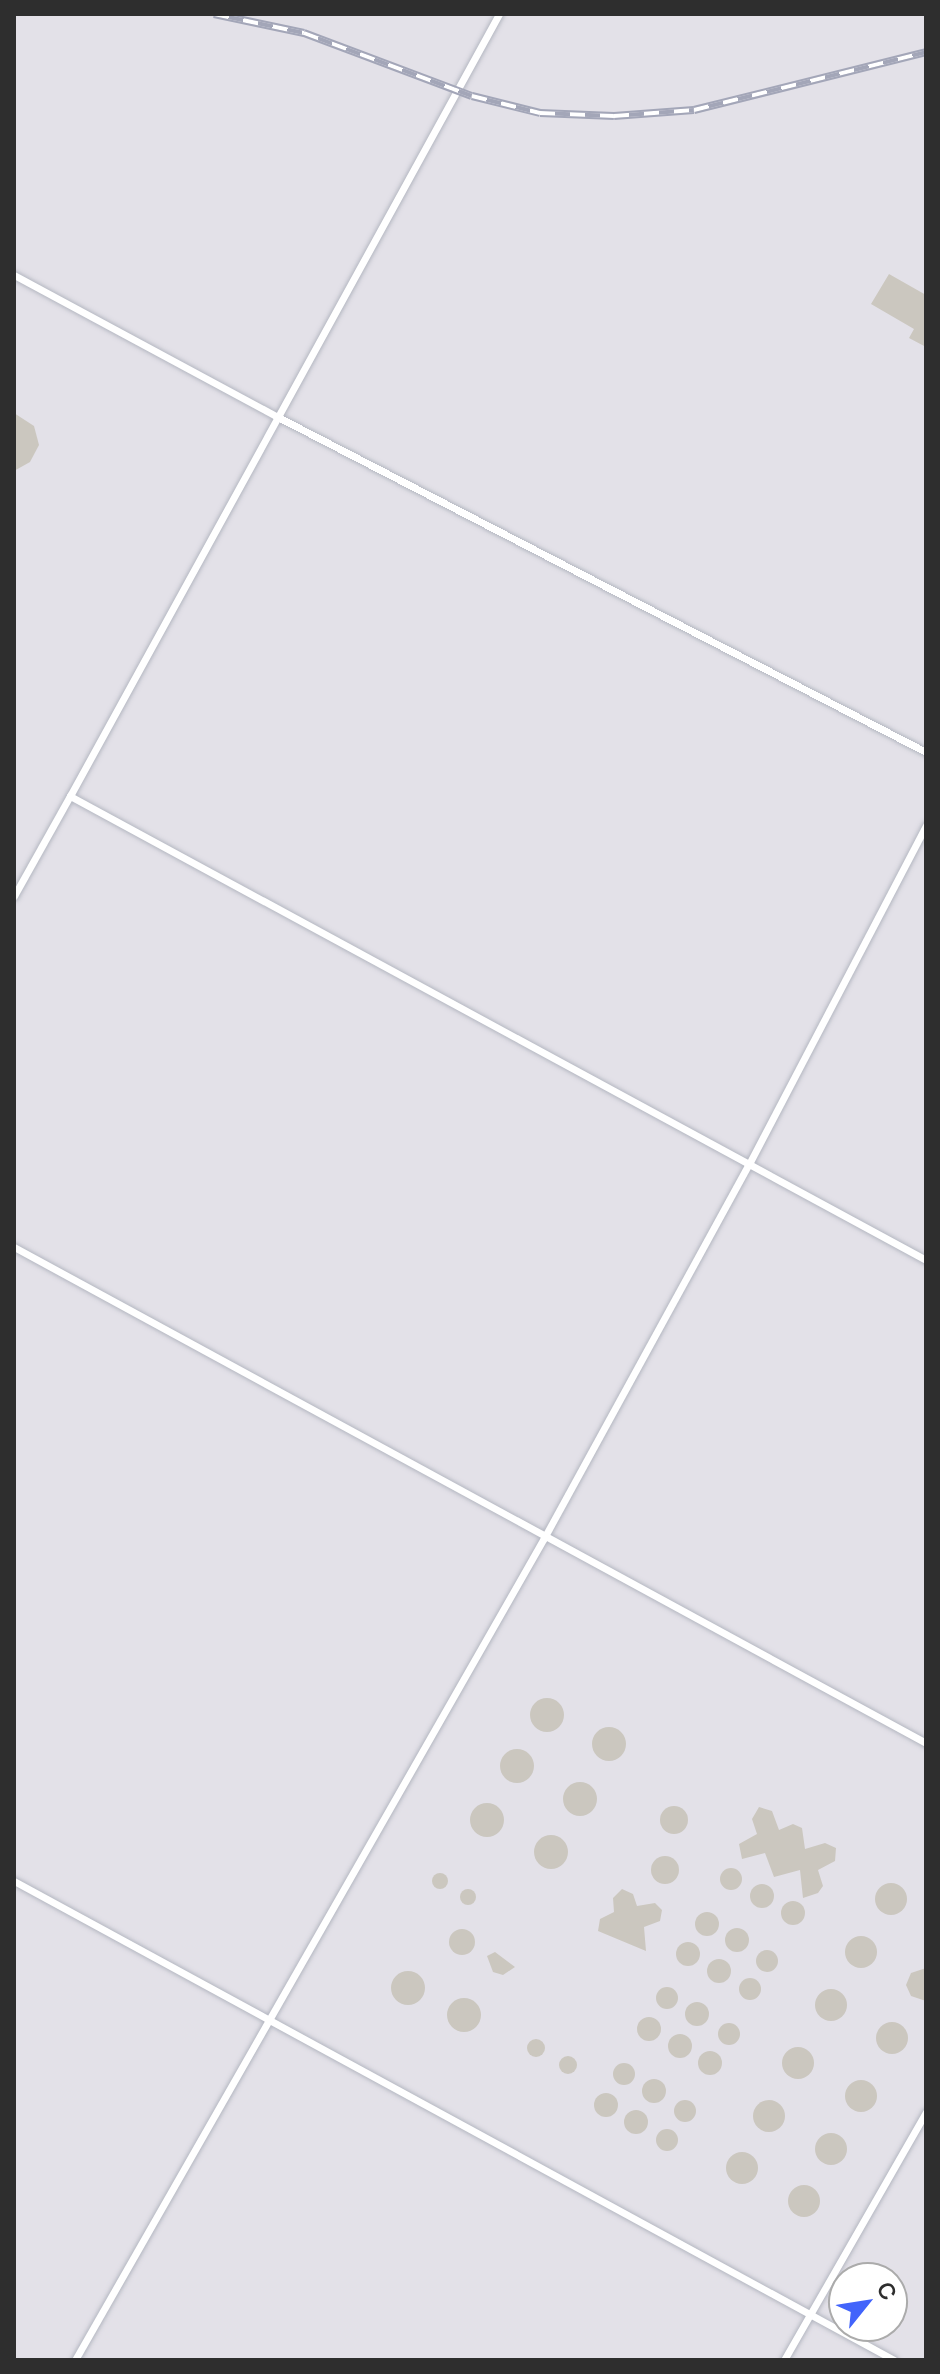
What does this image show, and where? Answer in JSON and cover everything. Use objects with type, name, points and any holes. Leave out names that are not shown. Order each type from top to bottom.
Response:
[{"type":"lane","points":[[14,896],[499,14]]},
{"type":"lane","points":[[14,275],[276,416],[926,752]]},
{"type":"lane","points":[[70,796],[926,1260]]},
{"type":"lane","points":[[75,2360],[544,1538],[749,1164],[926,825]]},
{"type":"lane","points":[[14,1247],[544,1538],[926,1743]]},
{"type":"lane","points":[[14,1881],[894,2360]]},
{"type":"lane","points":[[784,2360],[808,2313],[926,2112]]},
{"type":"shaded area","points":[[14,14],[926,14],[926,2360],[14,2360]]},
{"type":"building","points":[[889,274],[926,295],[926,347],[909,338],[914,329],[871,304]]},
{"type":"building","points":[[14,413],[34,426],[39,445],[30,462],[14,471]]},
{"type":"building","points":[[547,1698],[559,1703],[564,1715],[559,1727],[547,1732],[535,1727],[530,1715],[535,1703]]},
{"type":"building","points":[[609,1727],[621,1732],[626,1744],[621,1756],[609,1761],[597,1756],[592,1744],[597,1732]]},
{"type":"building","points":[[517,1749],[529,1754],[534,1766],[529,1778],[517,1783],[505,1778],[500,1766],[505,1754]]},
{"type":"building","points":[[580,1782],[592,1787],[597,1799],[592,1811],[580,1816],[568,1811],[563,1799],[568,1787]]},
{"type":"building","points":[[487,1803],[499,1808],[504,1820],[499,1832],[487,1837],[475,1832],[470,1820],[475,1808]]},
{"type":"building","points":[[674,1806],[684,1810],[688,1820],[684,1830],[674,1834],[664,1830],[660,1820],[664,1810]]},
{"type":"building","points":[[759,1807],[772,1811],[779,1830],[793,1824],[802,1828],[805,1849],[825,1843],[836,1848],[835,1861],[818,1870],[823,1886],[818,1893],[803,1898],[800,1870],[774,1877],[765,1853],[742,1859],[739,1844],[757,1834],[752,1819]]},
{"type":"building","points":[[551,1835],[563,1840],[568,1852],[563,1864],[551,1869],[539,1864],[534,1852],[539,1840]]},
{"type":"building","points":[[665,1856],[675,1860],[679,1870],[675,1880],[665,1884],[655,1880],[651,1870],[655,1860]]},
{"type":"building","points":[[727,1868],[735,1868],[742,1879],[735,1890],[727,1890],[720,1883],[720,1875]]},
{"type":"building","points":[[437,1873],[443,1873],[448,1881],[446,1887],[437,1889],[432,1884],[432,1878]]},
{"type":"building","points":[[891,1883],[902,1888],[907,1899],[902,1910],[891,1915],[880,1910],[875,1899],[880,1888]]},
{"type":"building","points":[[762,1884],[773,1891],[774,1896],[767,1907],[762,1908],[751,1901],[750,1896],[757,1885]]},
{"type":"building","points":[[465,1889],[471,1889],[476,1897],[474,1903],[465,1905],[460,1900],[460,1894]]},
{"type":"building","points":[[622,1889],[633,1894],[637,1906],[655,1903],[662,1910],[660,1921],[644,1927],[646,1951],[598,1931],[600,1919],[614,1912],[613,1898]]},
{"type":"building","points":[[793,1901],[801,1905],[805,1913],[801,1921],[793,1925],[785,1921],[781,1913],[785,1905]]},
{"type":"building","points":[[707,1912],[715,1916],[719,1924],[715,1932],[707,1936],[699,1932],[695,1924],[699,1916]]},
{"type":"building","points":[[737,1928],[745,1932],[749,1940],[745,1948],[737,1952],[729,1948],[725,1940],[729,1932]]},
{"type":"building","points":[[462,1929],[471,1933],[475,1942],[471,1951],[462,1955],[453,1951],[449,1942],[453,1933]]},
{"type":"building","points":[[861,1936],[872,1941],[877,1952],[872,1963],[861,1968],[850,1963],[845,1952],[850,1941]]},
{"type":"building","points":[[688,1942],[696,1946],[700,1954],[696,1962],[688,1966],[680,1962],[676,1954],[680,1946]]},
{"type":"building","points":[[763,1950],[771,1950],[778,1961],[771,1972],[763,1972],[756,1965],[756,1957]]},
{"type":"building","points":[[495,1952],[515,1967],[503,1975],[493,1972],[487,1956]]},
{"type":"building","points":[[719,1959],[727,1963],[731,1971],[727,1979],[719,1983],[711,1979],[707,1971],[711,1963]]},
{"type":"building","points":[[926,1968],[926,2001],[911,1996],[906,1985],[911,1973]]},
{"type":"building","points":[[408,1971],[420,1976],[425,1988],[420,2000],[408,2005],[396,2000],[391,1988],[396,1976]]},
{"type":"building","points":[[746,1978],[754,1978],[761,1989],[754,2000],[746,2000],[739,1993],[739,1985]]},
{"type":"building","points":[[667,1987],[675,1990],[678,1998],[675,2006],[667,2009],[659,2006],[656,1998],[659,1990]]},
{"type":"building","points":[[831,1989],[842,1994],[847,2005],[842,2016],[831,2021],[820,2016],[815,2005],[820,1994]]},
{"type":"building","points":[[464,1998],[476,2003],[481,2015],[476,2027],[464,2032],[452,2027],[447,2015],[452,2003]]},
{"type":"building","points":[[697,2002],[708,2009],[709,2014],[702,2025],[697,2026],[686,2019],[685,2014],[692,2003]]},
{"type":"building","points":[[649,2017],[657,2021],[661,2029],[657,2037],[649,2041],[641,2037],[637,2029],[641,2021]]},
{"type":"building","points":[[892,2022],[903,2027],[908,2038],[903,2049],[892,2054],[881,2049],[876,2038],[881,2027]]},
{"type":"building","points":[[729,2023],[737,2026],[740,2034],[737,2042],[729,2045],[721,2042],[718,2034],[721,2026]]},
{"type":"building","points":[[680,2034],[688,2038],[692,2046],[688,2054],[680,2058],[672,2054],[668,2046],[672,2038]]},
{"type":"building","points":[[532,2039],[540,2039],[545,2048],[543,2055],[532,2057],[527,2052],[527,2044]]},
{"type":"building","points":[[798,2047],[809,2052],[814,2063],[809,2074],[798,2079],[787,2074],[782,2063],[787,2052]]},
{"type":"building","points":[[710,2051],[718,2055],[722,2063],[718,2071],[710,2075],[702,2071],[698,2063],[702,2055]]},
{"type":"building","points":[[564,2056],[572,2056],[577,2065],[575,2072],[564,2074],[559,2069],[559,2061]]},
{"type":"building","points":[[620,2063],[628,2063],[635,2074],[628,2085],[620,2085],[613,2078],[613,2070]]},
{"type":"building","points":[[654,2079],[662,2083],[666,2091],[662,2099],[654,2103],[646,2099],[642,2091],[646,2083]]},
{"type":"building","points":[[861,2080],[872,2085],[877,2096],[872,2107],[861,2112],[850,2107],[845,2096],[850,2085]]},
{"type":"building","points":[[606,2093],[614,2097],[618,2105],[614,2113],[606,2117],[598,2113],[594,2105],[598,2097]]},
{"type":"building","points":[[681,2100],[689,2100],[696,2111],[689,2122],[681,2122],[674,2115],[674,2107]]},
{"type":"building","points":[[769,2100],[780,2105],[785,2116],[780,2127],[769,2132],[758,2127],[753,2116],[758,2105]]},
{"type":"building","points":[[636,2110],[644,2114],[648,2122],[644,2130],[636,2134],[628,2130],[624,2122],[628,2114]]},
{"type":"building","points":[[667,2129],[675,2132],[678,2140],[675,2148],[667,2151],[659,2148],[656,2140],[659,2132]]},
{"type":"building","points":[[831,2133],[842,2138],[847,2149],[842,2160],[831,2165],[820,2160],[815,2149],[820,2138]]},
{"type":"building","points":[[742,2152],[753,2157],[758,2168],[753,2179],[742,2184],[731,2179],[726,2168],[731,2157]]},
{"type":"building","points":[[804,2185],[815,2190],[820,2201],[815,2212],[804,2217],[793,2212],[788,2201],[793,2190]]},
{"type":"railway","points":[[214,14],[304,33],[472,96],[540,113],[614,116],[694,110],[926,52]]}]
